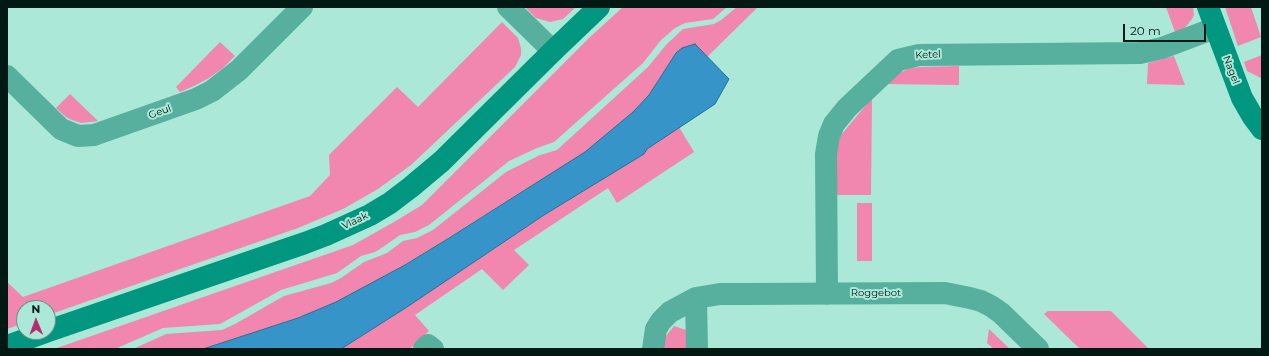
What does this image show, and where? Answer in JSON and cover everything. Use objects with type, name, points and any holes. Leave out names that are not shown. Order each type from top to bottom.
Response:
[{"type":"street","name":"Geul","points":[[7,76],[61,130],[78,136],[94,135],[196,99],[212,91],[239,70],[302,7]]},
{"type":"street","points":[[508,7],[553,51]]},
{"type":"street","name":"Vlaak","points":[[56,329],[305,243],[370,215],[406,191],[442,161],[599,7]]},
{"type":"street","name":"Nagel","points":[[1208,7],[1242,98],[1253,118],[1262,129]]},
{"type":"street","name":"Ketel","points":[[827,294],[826,154],[829,136],[834,124],[847,108],[898,60],[920,55],[1140,54],[1162,48],[1215,28]]},
{"type":"street","name":"Roggebot","points":[[653,349],[656,330],[661,321],[670,312],[696,298],[720,294],[945,293],[981,301],[1001,313],[1038,349]]},
{"type":"street","points":[[696,298],[697,349]]},
{"type":"street","name":"Vlaak","points":[[7,346],[24,340]]},
{"type":"street","points":[[424,349],[428,345],[433,349]]},
{"type":"shaded area","points":[[525,7],[576,7],[563,19],[550,22],[536,18]]},
{"type":"shaded area","points":[[623,7],[727,7],[713,19],[685,23],[675,28],[661,40],[643,63],[554,142],[509,161],[429,225],[415,232],[400,235],[375,252],[361,256],[337,273],[281,290],[220,324],[163,328],[115,349],[54,349],[353,245],[394,222],[422,205],[589,38]]},
{"type":"shaded area","points":[[737,7],[758,7],[707,57],[694,44],[676,53],[649,95],[633,112],[585,152],[405,265],[336,302],[298,318],[203,349],[133,349],[166,334],[222,330],[284,296],[331,283],[364,262],[387,253],[403,241],[417,238],[433,230],[506,172],[540,155],[557,150],[648,67],[666,45],[683,29],[714,24]]},
{"type":"shaded area","points":[[1166,7],[1193,7],[1194,15],[1184,29],[1175,32]]},
{"type":"shaded area","points":[[1225,7],[1251,7],[1261,37],[1238,46]]},
{"type":"shaded area","points":[[502,22],[518,38],[521,48],[521,55],[515,67],[411,165],[378,189],[343,209],[298,228],[56,312],[56,300],[16,300],[16,326],[7,329],[7,282],[23,297],[310,196],[330,175],[329,155],[397,87],[418,107]]},
{"type":"shaded area","points":[[220,42],[235,56],[223,68],[209,78],[180,92],[176,87]]},
{"type":"shaded area","points":[[1262,55],[1262,80],[1261,78],[1247,71],[1244,62]]},
{"type":"shaded area","points":[[1174,56],[1185,85],[1147,84],[1148,63]]},
{"type":"shaded area","points":[[959,66],[959,85],[886,84],[898,74],[909,68]]},
{"type":"shaded area","points":[[70,94],[98,121],[81,123],[66,117],[56,108]]},
{"type":"shaded area","points":[[872,98],[871,195],[837,195],[837,146],[841,135]]},
{"type":"shaded area","points":[[679,127],[694,152],[617,203],[608,188],[514,250],[529,265],[503,290],[482,269],[415,315],[429,331],[410,349],[341,349],[407,307],[544,215],[644,154],[647,149]]},
{"type":"shaded area","points":[[857,203],[872,203],[872,261],[857,261]]},
{"type":"shaded area","points":[[1048,311],[1111,311],[1149,349],[1080,349],[1044,314]]},
{"type":"shaded area","points":[[674,326],[686,330],[687,349],[662,349],[663,340]]},
{"type":"shaded area","points":[[989,329],[1010,349],[994,349],[987,343]]},
{"type":"water","points":[[695,44],[729,79],[715,104],[647,149],[644,154],[544,215],[407,307],[341,349],[203,349],[298,318],[336,302],[405,265],[449,238],[585,152],[633,112],[649,95],[676,53],[682,48]]}]
